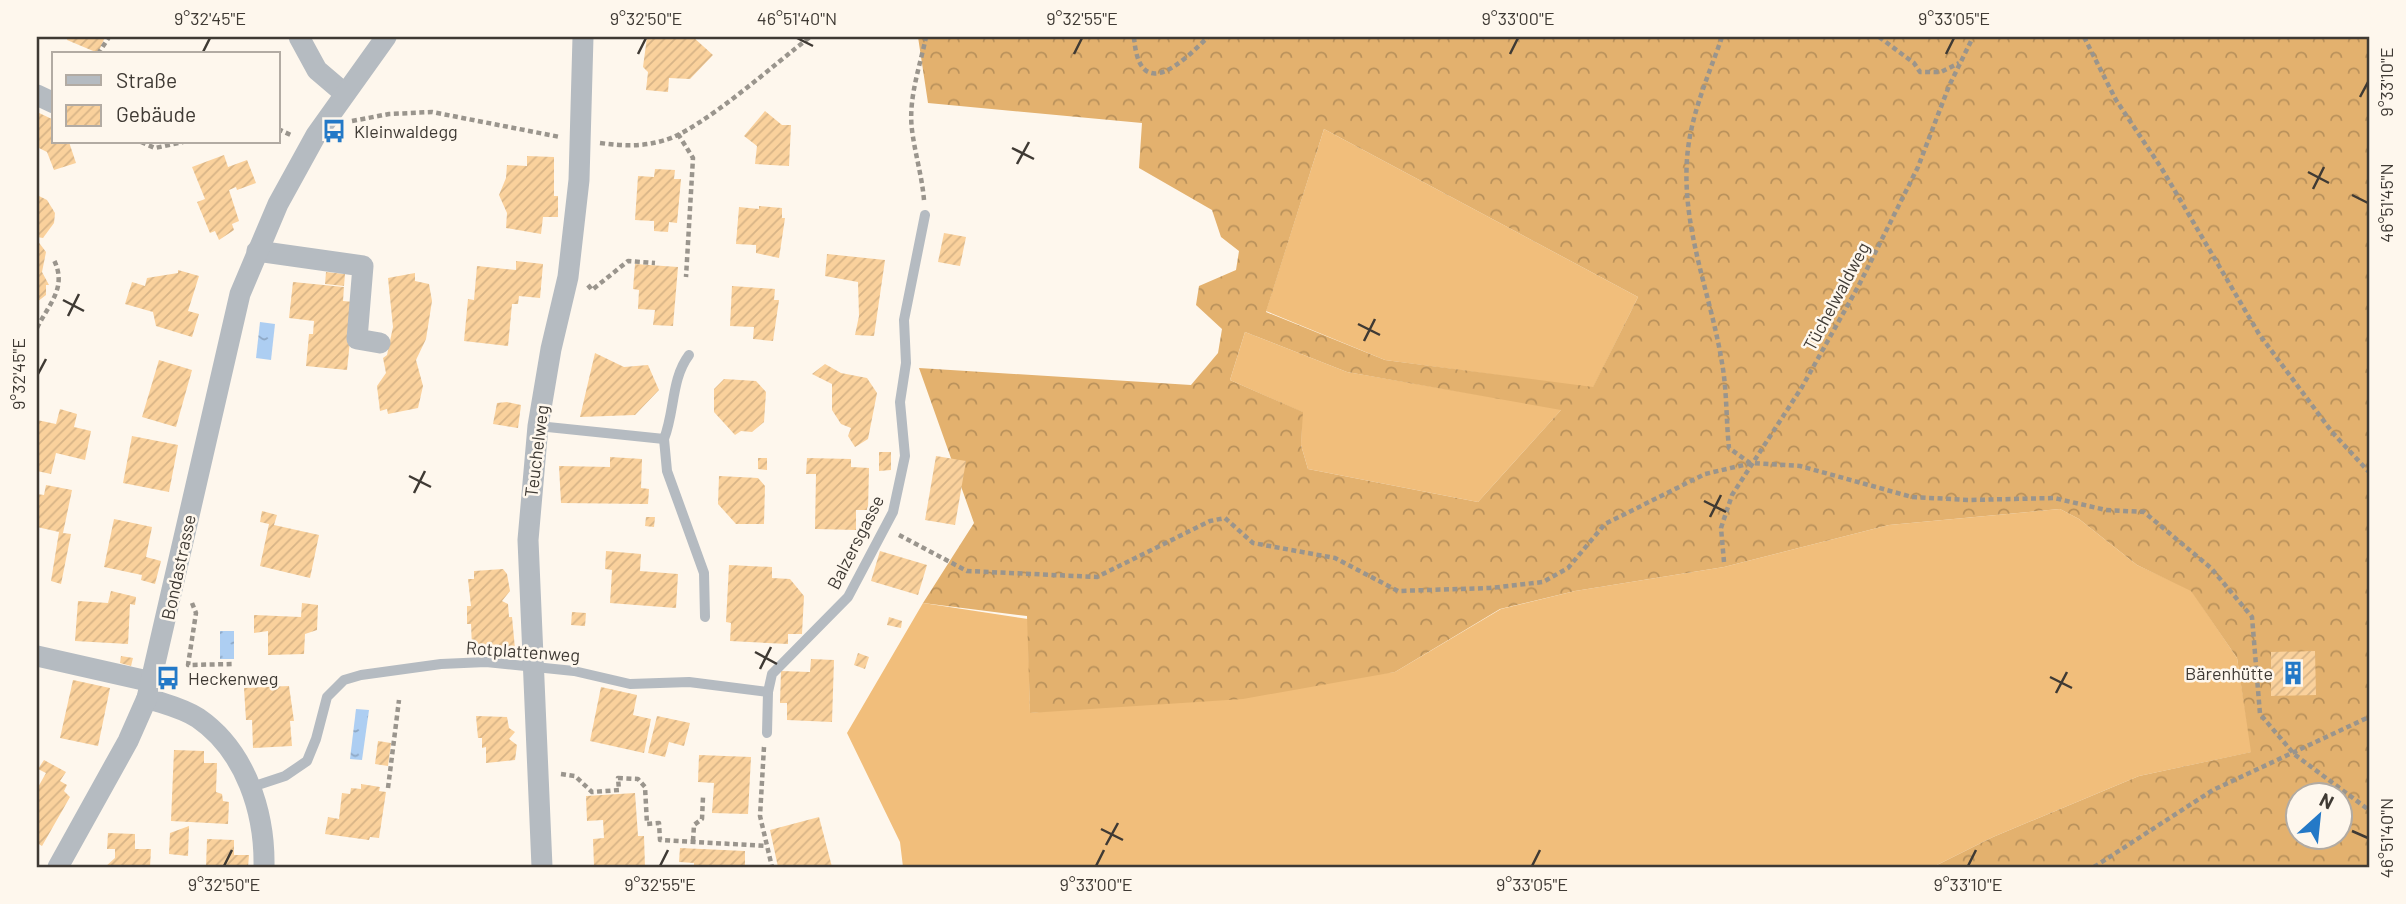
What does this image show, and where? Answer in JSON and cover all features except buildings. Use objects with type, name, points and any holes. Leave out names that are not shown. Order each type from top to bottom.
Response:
[{"type":"street","points":[[299,37],[317,70],[344,93]]},
{"type":"street","name":"Bondastrasse","points":[[58,867],[128,741],[150,690],[227,340],[257,251],[311,144],[344,93],[386,37]]},
{"type":"street","name":"Teuchelweg","points":[[542,867],[528,540],[538,426],[551,349],[568,277],[579,180],[583,37]]},
{"type":"street","points":[[257,251],[363,266],[357,339],[380,343]]},
{"type":"street","points":[[37,656],[150,690],[211,729],[252,787],[264,839],[264,867]]},
{"type":"lane","name":"Balzersgasse","points":[[767,733],[768,692],[772,674],[848,597],[886,528],[900,489],[905,456],[900,402],[906,363],[904,320],[925,215]]},
{"type":"lane","points":[[689,355],[679,368],[670,422],[664,439],[667,471],[704,573],[705,617]]},
{"type":"lane","points":[[538,426],[664,439]]},
{"type":"lane","name":"Rotplattenweg","points":[[252,787],[285,776],[307,761],[327,697],[344,680],[441,664],[486,663],[574,671],[630,684],[689,682],[768,692]]},
{"type":"path","points":[[99,52],[109,37]]},
{"type":"path","points":[[925,215],[922,172],[912,128],[913,97],[926,37]]},
{"type":"path","points":[[1134,37],[1135,56],[1151,73],[1164,73],[1178,66],[1208,37]]},
{"type":"path","points":[[1721,37],[1694,114],[1686,160],[1688,197],[1693,245],[1722,364],[1729,448],[1737,456],[1752,463]]},
{"type":"path","points":[[1879,37],[1914,63],[1920,72],[1941,72],[1959,63]]},
{"type":"path","name":"Tüchelwaldweg","points":[[1724,562],[1721,528],[1732,495],[1801,387],[1859,285],[1918,167],[1959,63],[1973,37]]},
{"type":"path","points":[[2084,37],[2116,100],[2162,169],[2259,334],[2332,432],[2369,472]]},
{"type":"path","points":[[280,130],[296,138]]},
{"type":"path","points":[[678,134],[693,158],[686,277]]},
{"type":"path","points":[[146,144],[155,148],[174,144]]},
{"type":"path","points":[[37,328],[59,292],[60,279],[52,258]]},
{"type":"path","points":[[592,290],[628,261],[655,262]]},
{"type":"path","points":[[886,528],[967,571],[1097,577],[1210,521],[1225,518],[1253,542],[1335,558],[1398,591],[1490,588],[1543,582],[1568,568],[1605,524],[1705,474],[1752,463],[1800,466],[1912,497],[1970,500],[2054,498],[2106,510],[2144,512],[2211,568],[2252,617],[2260,714],[2294,754],[2369,810]]},
{"type":"path","points":[[188,599],[196,613],[188,665],[235,664]]},
{"type":"path","points":[[388,788],[399,700]]},
{"type":"path","points":[[2094,867],[2213,790],[2294,754],[2369,716]]},
{"type":"path","points":[[767,733],[763,750],[760,816],[772,867]]},
{"type":"path","points":[[538,769],[561,769],[562,776],[575,776],[592,792],[619,790],[618,778],[635,777],[645,787],[647,824],[659,823],[660,840],[767,846]]},
{"type":"path","points":[[693,841],[694,825],[702,819],[703,797]]},
{"type":"shaded area","points":[[1324,129],[1638,297],[1593,388],[1385,360],[1266,311]]},
{"type":"shaded area","points":[[1245,332],[1347,372],[1562,409],[1478,502],[1308,469],[1301,445],[1302,412],[1230,380]]},
{"type":"shaded area","points":[[2060,509],[2079,519],[2137,565],[2191,590],[2237,658],[2252,752],[2139,776],[1993,837],[1933,867],[903,867],[900,842],[847,733],[923,603],[1028,619],[1030,713],[1395,672],[1501,609],[1575,591],[1724,567],[1889,525]]},
{"type":"green space","points":[[918,37],[2369,37],[2369,867],[1933,867],[1993,837],[2139,776],[2251,752],[2237,658],[2191,591],[2137,565],[2079,519],[2060,509],[1889,525],[1724,567],[1575,591],[1500,609],[1395,672],[1243,699],[1030,713],[1027,616],[923,603],[974,523],[919,368],[1191,385],[1218,353],[1222,329],[1196,305],[1199,286],[1236,270],[1239,251],[1221,237],[1212,210],[1139,168],[1142,123],[928,103]],"holes":[[[1324,129],[1638,297],[1593,387],[1385,360],[1266,312]],[[1245,332],[1347,372],[1561,410],[1478,502],[1308,469],[1301,445],[1303,412],[1230,380]]]},
{"type":"water","points":[[260,322],[275,324],[271,360],[256,358]]},
{"type":"water","points":[[220,631],[234,631],[234,659],[220,659]]},
{"type":"water","points":[[356,709],[369,710],[362,760],[350,759]]},
{"type":"place","name":"Kleinwaldegg","points":[[334,131]]},
{"type":"place","name":"Bärenhütte","points":[[2293,673]]},
{"type":"place","name":"Heckenweg","points":[[168,678]]}]
